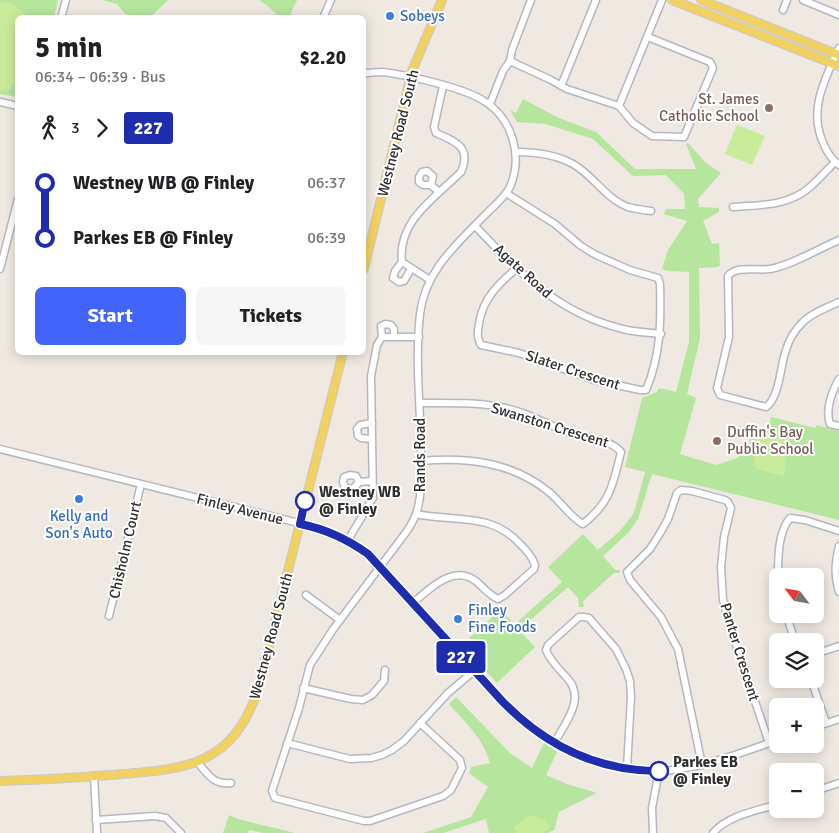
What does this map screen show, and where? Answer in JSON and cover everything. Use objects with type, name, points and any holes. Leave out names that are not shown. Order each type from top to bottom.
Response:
[{"type":"main road","name":"Westney Road South","points":[[366,261],[411,78],[442,0]]},
{"type":"main road","points":[[672,0],[836,65]]},
{"type":"main road","points":[[701,0],[838,52]]},
{"type":"main road","name":"Westney Road South","points":[[0,781],[94,776],[183,767],[224,746],[241,728],[252,709],[258,690],[342,355]]},
{"type":"street","points":[[63,15],[66,0]]},
{"type":"street","points":[[324,15],[331,0]]},
{"type":"street","points":[[490,104],[504,70],[510,61],[512,50],[531,0]]},
{"type":"street","points":[[561,86],[596,0]]},
{"type":"street","points":[[619,106],[662,0]]},
{"type":"street","points":[[783,10],[787,0]]},
{"type":"street","points":[[803,0],[839,15]]},
{"type":"street","points":[[510,61],[576,93],[619,106],[632,123],[652,136],[684,137],[713,68],[710,62],[648,37]]},
{"type":"street","points":[[733,207],[782,202],[809,188],[837,164],[820,137],[816,120],[820,97],[836,65],[838,52]]},
{"type":"street","name":"Rands Road","points":[[366,73],[382,72],[443,86],[474,95],[490,104],[512,135],[516,152],[515,168],[510,188],[453,247],[440,262],[430,280],[420,313],[421,496],[416,514],[407,531],[340,620],[310,665],[272,791],[275,798],[364,821],[443,796],[451,790],[462,768],[460,760],[420,723]]},
{"type":"street","points":[[411,269],[404,281],[399,282],[393,278],[395,271],[402,262],[401,253],[408,227],[416,215],[461,172],[464,159],[464,152],[457,142],[436,133],[434,126],[443,86]]},
{"type":"street","points":[[0,102],[15,105]]},
{"type":"street","points":[[516,152],[546,154],[560,158],[584,171],[615,199],[628,207],[651,211]]},
{"type":"street","points":[[431,185],[439,192]]},
{"type":"street","name":"Slater Crescent","points":[[506,193],[555,224],[581,246],[596,255],[630,270],[658,278],[660,284],[661,334],[646,390],[594,380],[519,353],[481,346],[477,338],[482,309],[492,292],[516,269]]},
{"type":"street","points":[[0,269],[15,211]]},
{"type":"street","name":"Agate Road","points":[[475,226],[516,269],[544,292],[579,313],[627,330],[661,334]]},
{"type":"street","points":[[839,240],[783,265],[769,269],[740,270],[730,273],[728,276],[729,337],[717,388],[720,395],[766,407],[771,403],[775,393],[786,349],[793,334],[802,322],[839,302]]},
{"type":"street","points":[[402,262],[430,280]]},
{"type":"street","points":[[348,540],[373,498],[371,376],[378,345],[382,337],[381,326],[391,325],[394,329],[394,337]]},
{"type":"street","points":[[382,337],[419,337]]},
{"type":"street","points":[[839,379],[829,406],[828,416],[830,424],[839,426]]},
{"type":"street","name":"Swanston Crescent","points":[[420,403],[465,403],[502,407],[527,415],[569,433],[615,445],[621,452],[609,494],[596,514],[583,524],[577,521],[544,488],[510,469],[478,461],[421,461]]},
{"type":"street","points":[[371,439],[358,436],[357,429],[360,425],[372,423]]},
{"type":"street","name":"Finley Avenue","points":[[0,449],[300,524],[330,532],[348,540],[368,554],[518,718],[554,744],[571,753],[612,766],[659,771],[702,766],[769,743]]},
{"type":"street","points":[[359,482],[372,481]]},
{"type":"street","name":"Chisholm Court","points":[[109,616],[141,484]]},
{"type":"street","name":"Panter Crescent","points":[[702,766],[678,650],[661,617],[630,580],[628,572],[650,549],[659,536],[680,490],[724,500],[728,502],[731,508],[724,537],[721,567],[723,600],[769,743]]},
{"type":"street","points":[[413,603],[443,579],[462,575],[476,581],[491,596],[498,600],[534,569],[535,565],[533,558],[514,538],[501,528],[474,519],[430,517],[416,514]]},
{"type":"street","points":[[778,568],[782,537],[786,523],[790,518],[814,522],[839,531]]},
{"type":"street","points":[[839,546],[835,574],[839,592]]},
{"type":"street","points":[[306,595],[340,620]]},
{"type":"street","points":[[554,744],[574,709],[575,698],[572,684],[548,657],[546,650],[548,645],[579,618],[584,616],[589,618],[616,649],[630,682],[631,697],[627,768]]},
{"type":"street","points":[[824,651],[839,646]]},
{"type":"street","points":[[303,688],[363,700],[372,695],[384,681],[385,670]]},
{"type":"street","points":[[288,743],[350,759],[371,758],[392,750],[448,693],[474,671]]},
{"type":"street","points":[[814,688],[826,723],[839,719]]},
{"type":"street","points":[[196,762],[214,781],[223,784],[231,783]]},
{"type":"street","points":[[653,833],[652,808],[659,771]]},
{"type":"street","points":[[94,776],[97,833]]},
{"type":"street","points":[[824,788],[839,783]]},
{"type":"street","points":[[714,833],[718,827],[727,821],[769,807]]},
{"type":"street","points":[[96,820],[155,816],[166,818],[181,833]]},
{"type":"green space","points":[[0,0],[58,0],[54,15],[15,15],[15,97],[0,94]]},
{"type":"green space","points":[[102,0],[168,0],[152,15],[125,14],[117,4]]},
{"type":"green space","points":[[259,0],[297,0],[290,15],[277,15]]},
{"type":"green space","points":[[0,1],[13,4],[27,15],[15,15],[15,82],[9,90],[0,91]]},
{"type":"green space","points":[[523,99],[559,118],[596,132],[635,169],[696,169],[686,144],[688,143],[706,163],[721,173],[698,199],[699,207],[719,208],[719,212],[703,221],[712,244],[719,243],[720,265],[718,267],[699,268],[700,338],[687,394],[696,398],[680,454],[716,465],[737,458],[745,452],[755,427],[768,429],[771,417],[815,428],[817,425],[839,431],[839,520],[652,474],[638,519],[629,532],[603,556],[615,570],[620,570],[620,573],[614,573],[583,601],[584,607],[579,607],[578,598],[568,587],[519,630],[535,647],[497,683],[462,645],[501,609],[514,625],[562,582],[548,567],[583,534],[598,550],[620,531],[634,513],[645,472],[625,467],[642,398],[657,392],[659,388],[676,392],[689,342],[689,272],[662,269],[668,250],[687,221],[664,214],[666,209],[685,209],[684,194],[666,175],[633,176],[593,139],[546,124],[517,122],[510,110],[516,113]]},
{"type":"green space","points":[[737,125],[765,136],[752,165],[725,154]]},
{"type":"green space","points":[[758,431],[789,437],[784,476],[756,469],[753,453]]},
{"type":"green space","points":[[456,697],[510,753],[532,768],[544,743],[557,752],[546,775],[597,793],[559,812],[554,830],[548,833],[489,833],[486,819],[443,833],[423,833],[471,817],[488,787],[469,773],[471,767],[490,763],[478,738],[449,704]]},
{"type":"green space","points":[[229,815],[295,833],[263,833],[249,830],[248,833],[223,833]]},
{"type":"green space","points":[[529,815],[541,819],[550,827],[543,833],[518,833],[513,828]]},
{"type":"bus line","name":"227","points":[[305,501],[300,524],[330,532],[348,540],[368,554],[470,667],[518,718],[532,729],[571,753],[592,761],[612,766],[659,771]]},
{"type":"place","name":"Sobeys","points":[[390,16]]},
{"type":"place","name":"St. James Catholic School","points":[[769,108]]},
{"type":"place","name":"Duffin's Bay Public School","points":[[717,441]]},
{"type":"place","name":"Kelly and Son's Auto","points":[[79,499]]},
{"type":"place","name":"Westney WB @ Finley","points":[[305,501]]},
{"type":"place","name":"Finley Fine Foods","points":[[458,619]]},
{"type":"place","name":"Parkes EB @ Finley","points":[[659,771]]}]
